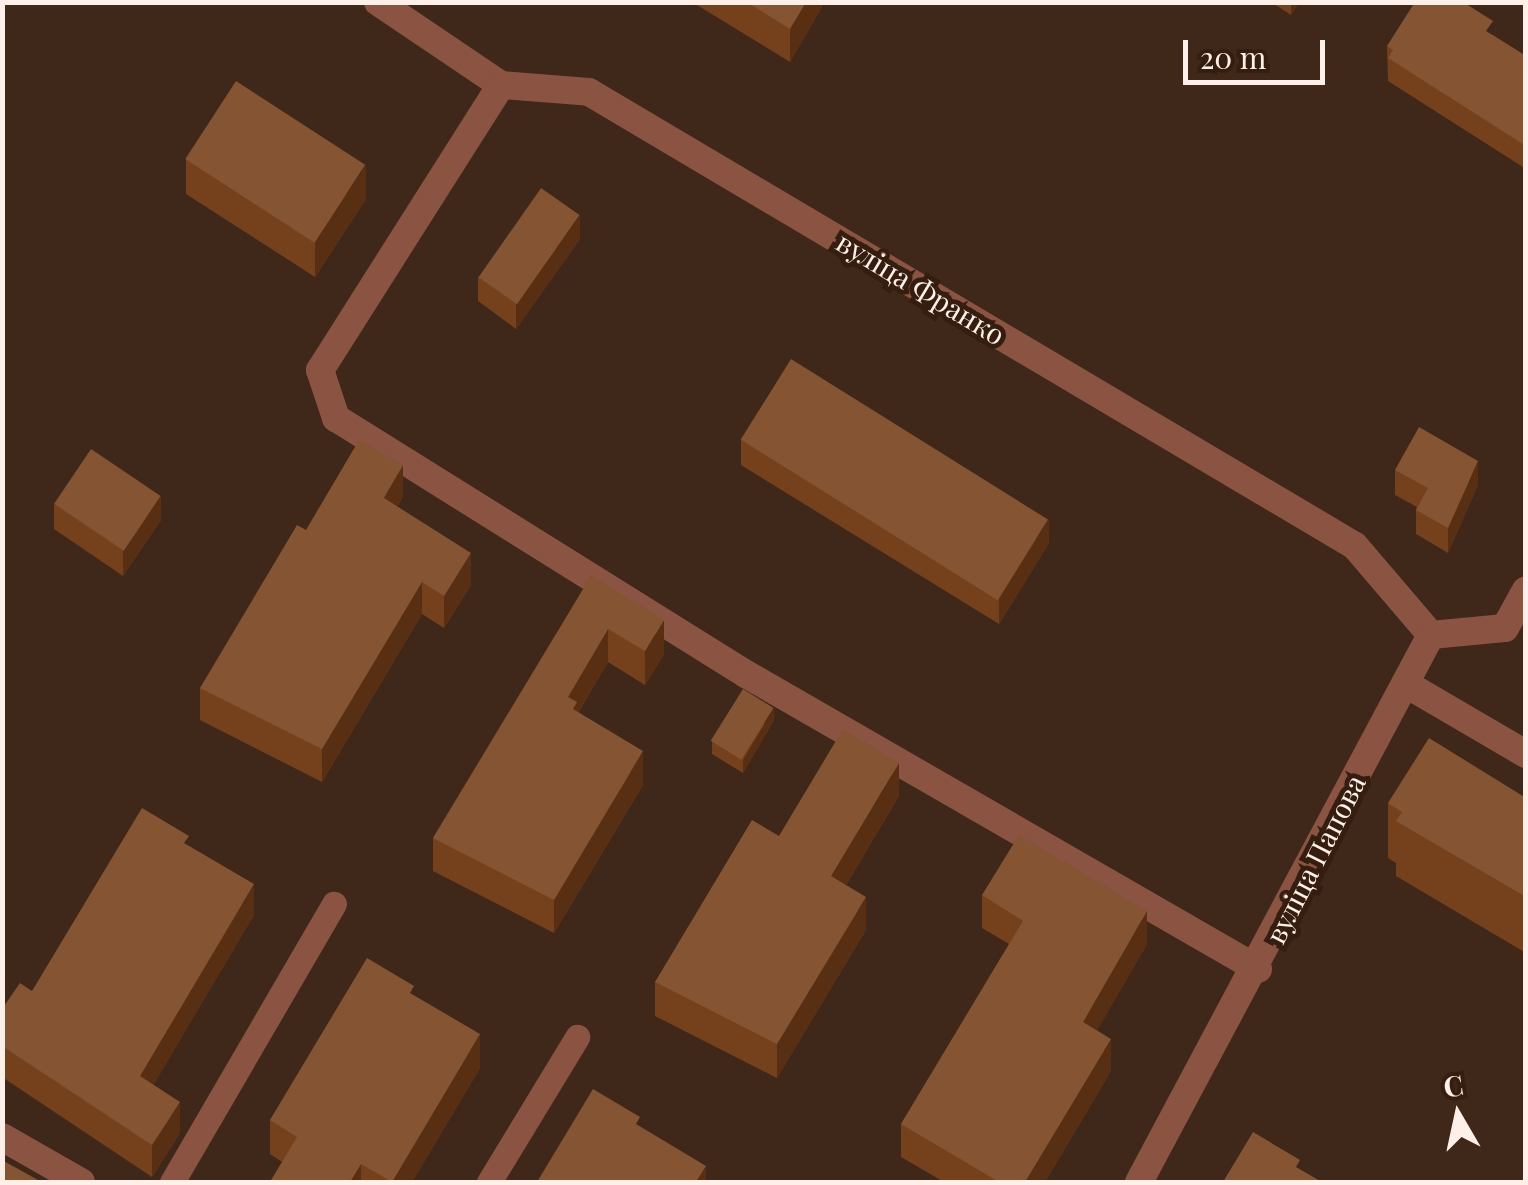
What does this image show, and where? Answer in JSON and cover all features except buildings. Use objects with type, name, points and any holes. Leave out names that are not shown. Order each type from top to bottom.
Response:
[{"type":"street","name":"вуліца Франко","points":[[378,2],[501,84],[589,92],[1355,546],[1432,635]]},
{"type":"street","points":[[501,84],[320,370],[336,418],[746,674],[1258,970]]},
{"type":"street","points":[[1432,635],[1505,628],[1526,590]]},
{"type":"street","name":"вуліца Папова","points":[[1138,1182],[1258,970],[1432,635]]},
{"type":"street","points":[[1406,684],[1526,754]]},
{"type":"street","points":[[2,1138],[82,1182]]},
{"type":"lane","points":[[172,1182],[334,904]]},
{"type":"lane","points":[[489,1182],[577,1037]]}]
